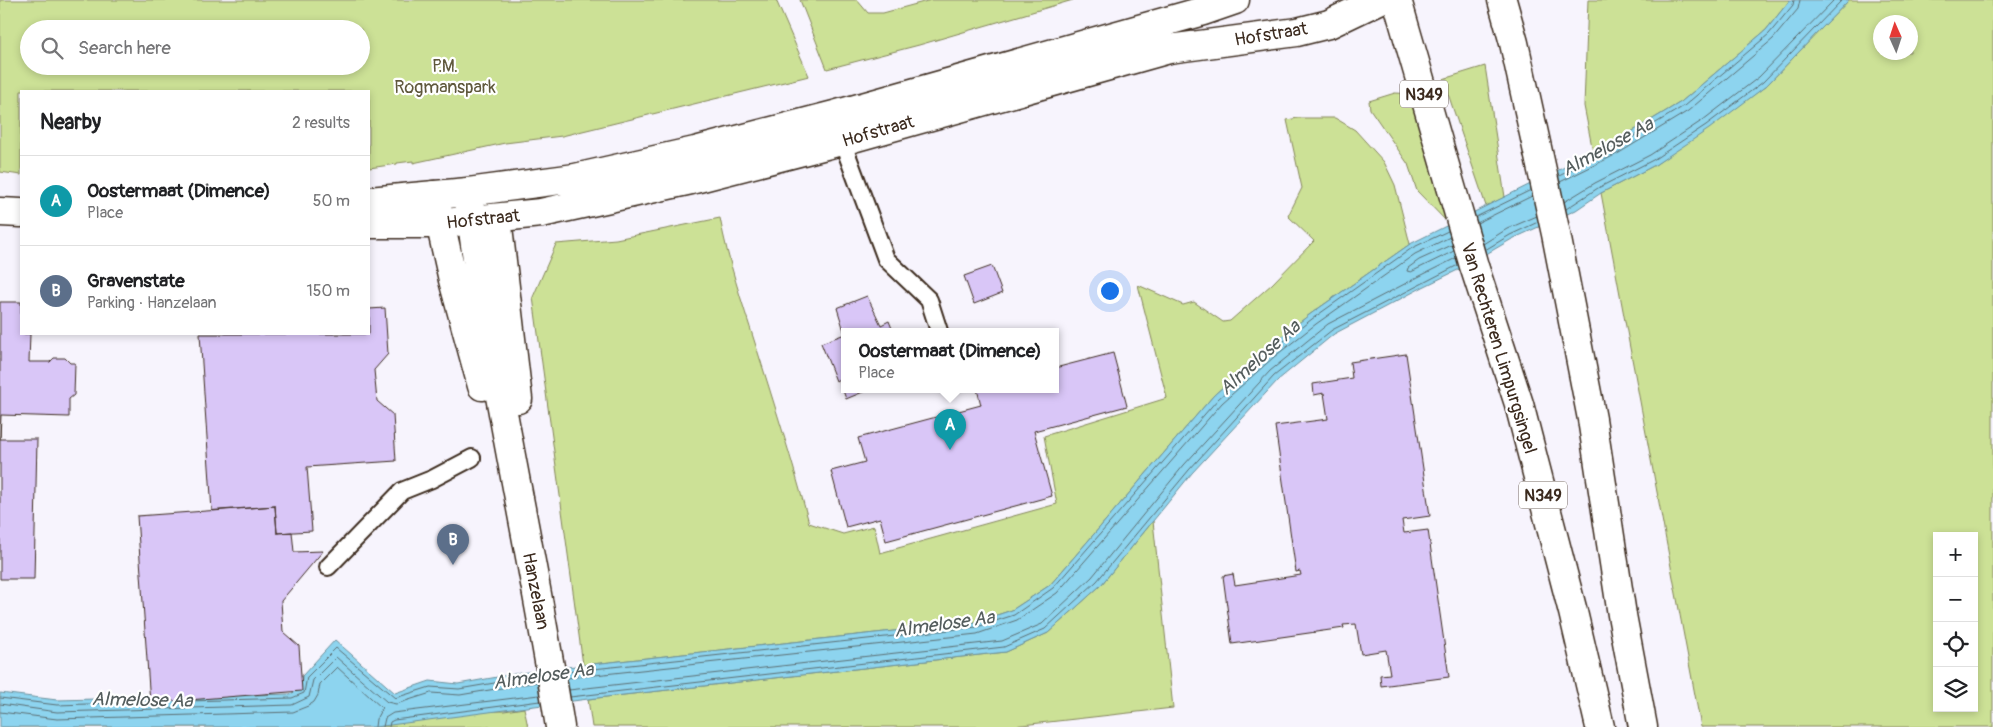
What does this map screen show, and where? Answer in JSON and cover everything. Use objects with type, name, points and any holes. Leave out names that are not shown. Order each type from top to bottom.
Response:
[{"type":"street","name":"Hofstraat","points":[[370,201],[468,192],[575,178],[695,151],[834,116],[1203,11],[1235,0]]},
{"type":"street","name":"Hofstraat","points":[[370,224],[440,224],[541,213],[691,180],[842,141],[1169,49],[1297,32],[1329,24],[1379,0]]},
{"type":"street","name":"Van Rechteren Limpurgsingel","points":[[1397,0],[1474,266],[1519,404],[1573,612],[1600,727]]},
{"type":"street","points":[[1502,0],[1541,160],[1592,419],[1622,615],[1643,727]]},
{"type":"street","name":"Hanzelaan","points":[[468,192],[484,219],[501,405],[559,720]]},
{"type":"street","name":"Hanzelaan","points":[[434,195],[484,395],[510,454]]},
{"type":"street","points":[[0,212],[20,213]]},
{"type":"lane","points":[[842,141],[886,259],[929,300],[938,328]]},
{"type":"lane","points":[[328,567],[402,491],[432,479],[472,458]]},
{"type":"green space","name":"P.M. Rogmanspark","points":[[0,0],[776,0],[809,76],[562,136],[505,143],[413,163],[413,161],[370,168],[370,90],[20,90],[20,175],[0,172]]},
{"type":"green space","points":[[800,0],[857,0],[868,13],[883,13],[931,0],[1073,0],[919,45],[827,69]]},
{"type":"green space","points":[[1588,0],[1790,0],[1766,30],[1681,102],[1613,143],[1593,152],[1584,106]]},
{"type":"green space","points":[[1849,0],[1993,0],[1993,727],[1701,727],[1601,193],[1655,165],[1766,86]]},
{"type":"green space","points":[[1485,66],[1505,197],[1486,206],[1443,79]]},
{"type":"green space","points":[[1395,93],[1416,94],[1450,225],[1417,191],[1408,164],[1370,109],[1369,101]]},
{"type":"green space","points":[[1298,118],[1335,118],[1355,130],[1384,162],[1395,185],[1410,244],[1309,315],[1267,348],[1214,395],[1050,585],[1012,610],[976,622],[583,665],[533,297],[556,244],[616,239],[720,218],[736,281],[809,523],[843,534],[874,526],[880,553],[1057,504],[1044,436],[1167,398],[1138,285],[1183,305],[1194,302],[1223,322],[1230,321],[1272,284],[1314,241],[1288,216],[1302,188],[1287,120]]},
{"type":"green space","points":[[1153,521],[1173,708],[1004,727],[592,727],[588,699],[1006,652],[1048,633],[1101,585]]},
{"type":"green space","points":[[524,708],[528,727],[0,727],[504,711]]},
{"type":"water","name":"Almelose Aa","points":[[1790,0],[1849,0],[1766,86],[1709,129],[1655,165],[1601,193],[1576,210],[1512,239],[1464,267],[1334,334],[1278,380],[1192,473],[1101,585],[1048,633],[1006,652],[588,699],[375,727],[0,727],[0,693],[57,700],[290,694],[301,689],[302,676],[335,640],[395,693],[430,681],[458,684],[520,673],[583,665],[976,622],[1012,610],[1050,585],[1214,395],[1267,348],[1309,315],[1410,244],[1613,143],[1681,102],[1766,30]]},
{"type":"building","points":[[992,266],[1002,293],[974,304],[964,276]]},
{"type":"building","points":[[867,296],[881,325],[889,321],[892,328],[843,328],[837,308]]},
{"type":"building","points":[[0,302],[20,302],[20,335],[30,335],[29,362],[50,362],[54,358],[65,358],[70,363],[75,363],[74,395],[69,399],[69,417],[1,415],[0,439]]},
{"type":"building","points":[[385,308],[388,354],[374,370],[377,401],[393,415],[396,461],[307,467],[312,531],[277,533],[275,506],[212,511],[200,335],[370,335],[370,309]]},
{"type":"building","points":[[841,336],[841,385],[839,379],[836,381],[821,343]]},
{"type":"building","points":[[1113,353],[1127,406],[1034,431],[1052,496],[886,541],[880,518],[846,527],[831,471],[865,462],[858,438],[981,405],[978,393],[1059,393],[1059,367]]},
{"type":"building","points":[[1406,354],[1430,516],[1402,520],[1404,533],[1428,530],[1449,677],[1381,686],[1380,675],[1390,674],[1386,650],[1361,654],[1356,624],[1343,625],[1344,628],[1232,644],[1223,576],[1233,574],[1235,585],[1301,575],[1300,571],[1296,572],[1275,426],[1328,419],[1324,393],[1314,395],[1313,384],[1352,378],[1350,362]]},
{"type":"building","points":[[844,393],[860,393],[846,399]]},
{"type":"building","points":[[0,439],[37,439],[34,579],[0,579]]},
{"type":"building","points":[[275,506],[277,533],[292,532],[294,552],[323,551],[281,601],[283,632],[299,646],[302,691],[150,703],[137,516]]},
{"type":"place","name":"Oostermaat (Dimence)","points":[[950,450]]},
{"type":"place","name":"Gravenstate","points":[[453,565]]}]
